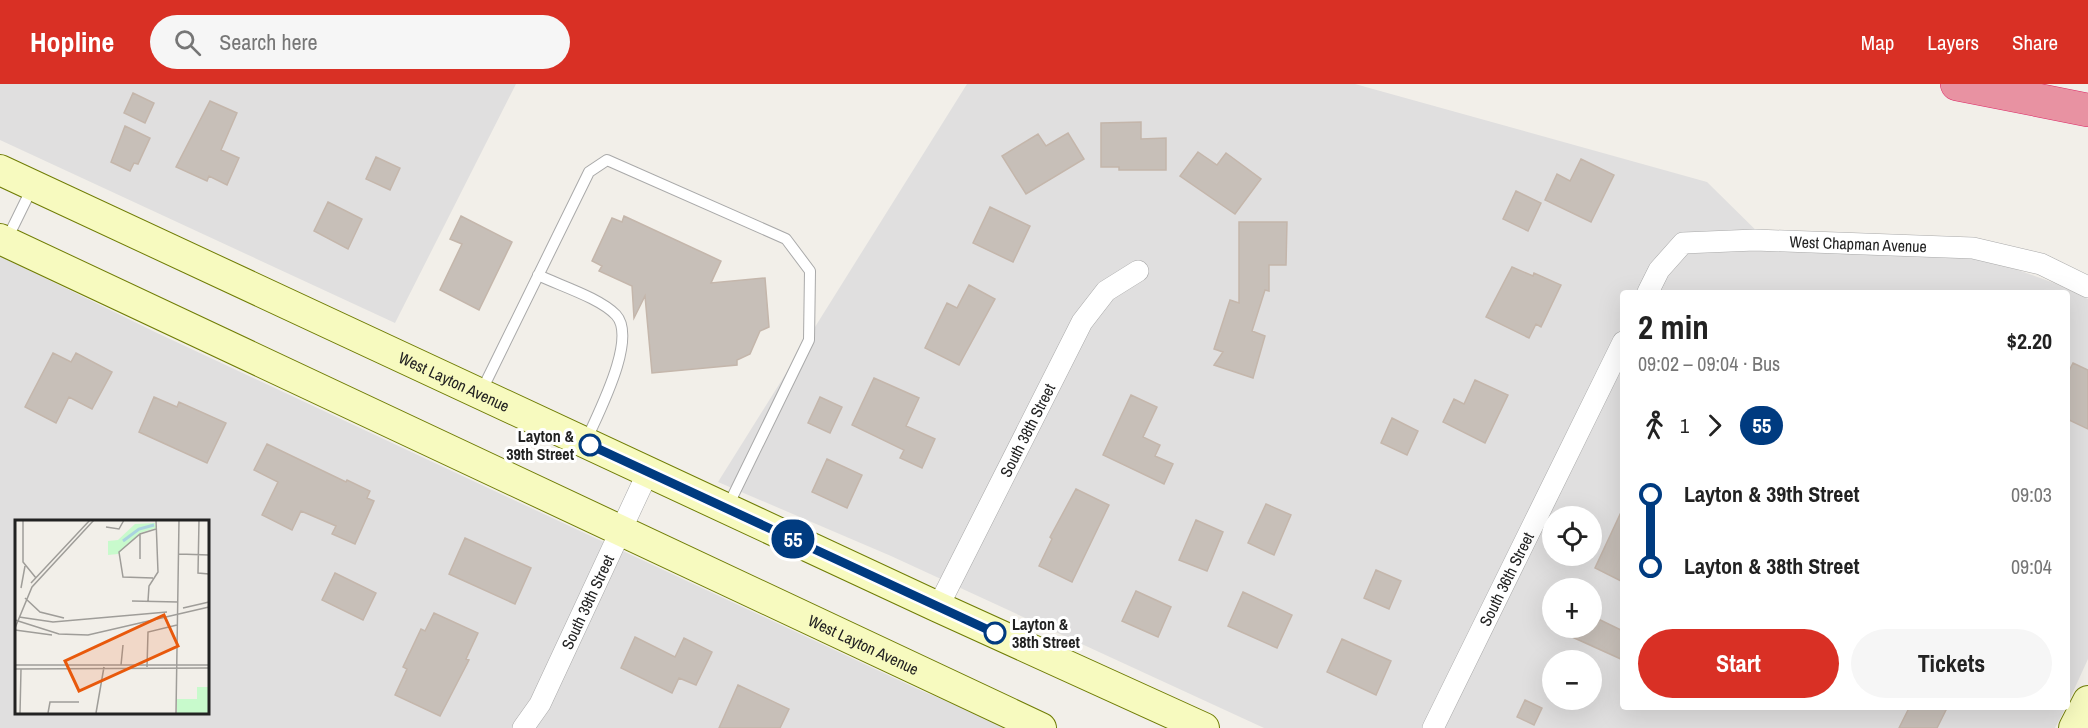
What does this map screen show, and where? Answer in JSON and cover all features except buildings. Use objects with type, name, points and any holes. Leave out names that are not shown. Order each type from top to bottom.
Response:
[{"type":"highway","points":[[1957,84],[2088,110]]},
{"type":"main road","name":"West Layton Avenue","points":[[0,170],[938,607],[1204,728]]},
{"type":"main road","name":"West Layton Avenue","points":[[3,241],[1041,728]]},
{"type":"main road","points":[[2074,728],[2088,700]]},
{"type":"street","name":"West Chapman Avenue","points":[[1649,290],[1659,270],[1683,243],[1755,240],[1973,248],[2041,264],[2088,287]]},
{"type":"street","name":"South 38th Street","points":[[938,607],[1082,322],[1106,291],[1138,271]]},
{"type":"street","name":"South 36th Street","points":[[1433,728],[1620,348]]},
{"type":"street","name":"South 39th Street","points":[[523,728],[540,704],[648,472]]},
{"type":"lane","points":[[481,394],[589,172],[607,160],[786,239],[810,271],[809,340],[727,509]]},
{"type":"lane","points":[[3,241],[33,185]]},
{"type":"lane","points":[[538,275],[606,307],[618,317],[622,336],[620,359],[586,443]]},
{"type":"shaded area","points":[[0,84],[516,84],[395,323],[0,140]]},
{"type":"shaded area","points":[[967,84],[1355,84],[1707,182],[1776,250],[1955,256],[1993,261],[2069,290],[1620,290],[1620,710],[2064,710],[2055,728],[1264,728],[891,556],[718,482]]},
{"type":"shaded area","points":[[0,256],[155,332],[922,691],[1012,728],[0,728]]},
{"type":"shaded area","points":[[2070,291],[2088,299],[2088,659],[2070,698]]},
{"type":"bus line","name":"55","points":[[590,445],[995,633]]},
{"type":"place","name":"Layton & 39th Street","points":[[590,445]]},
{"type":"place","name":"Layton & 38th Street","points":[[995,633]]}]
